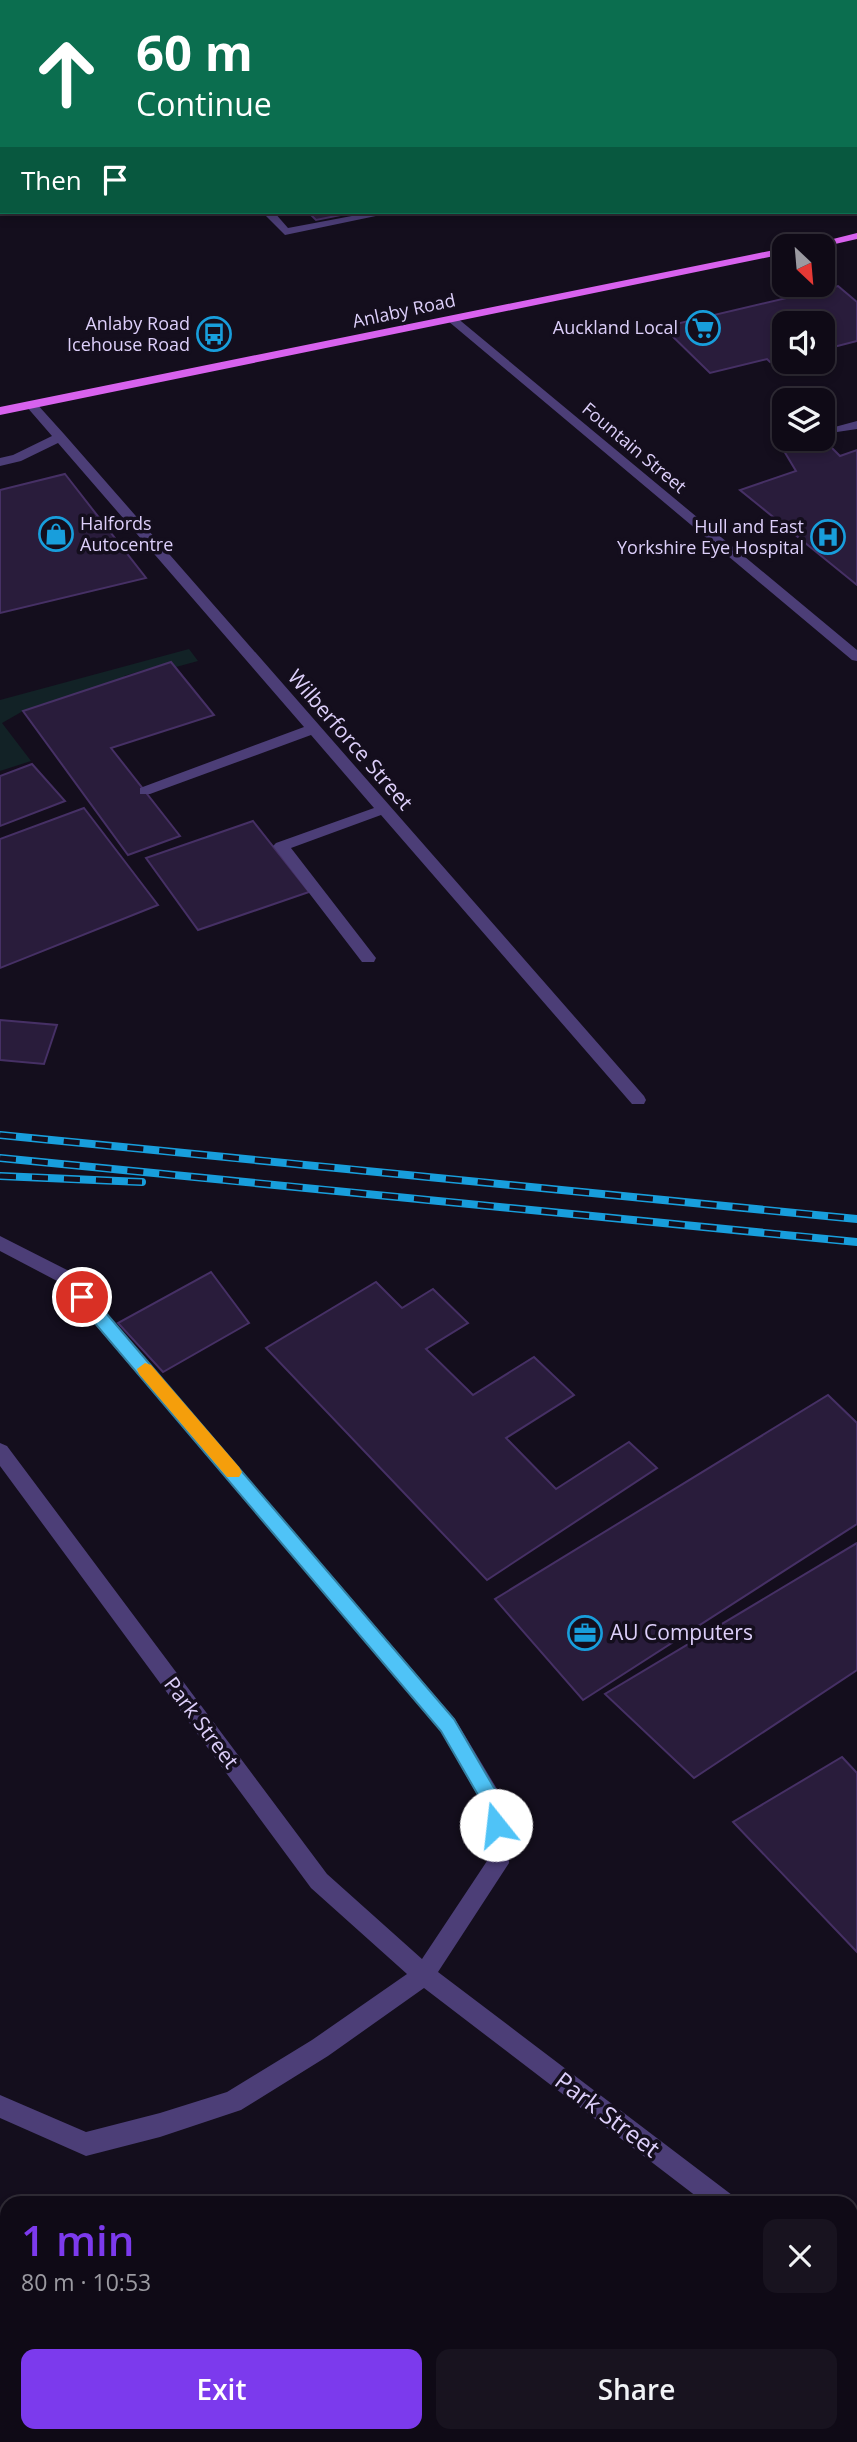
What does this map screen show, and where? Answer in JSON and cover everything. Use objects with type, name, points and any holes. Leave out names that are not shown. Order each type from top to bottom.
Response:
[{"type":"main road","points":[[835,241],[857,236]]},
{"type":"main road","name":"Anlaby Road","points":[[0,411],[772,253]]},
{"type":"main road","name":"Anlaby Road","points":[[0,418],[32,406]]},
{"type":"street","points":[[270,214],[285,232],[378,214]]},
{"type":"street","name":"Fountain Street","points":[[452,319],[857,657]]},
{"type":"street","name":"Wilberforce Street","points":[[32,406],[638,1100]]},
{"type":"street","points":[[837,428],[857,425]]},
{"type":"street","points":[[0,462],[17,458],[60,437]]},
{"type":"street","points":[[145,791],[313,729]]},
{"type":"street","points":[[368,958],[281,846],[382,810]]},
{"type":"street","points":[[0,1243],[65,1278],[183,1412],[448,1725],[495,1805],[498,1863],[424,1975],[320,2048],[233,2102],[86,2144],[0,2106]]},
{"type":"street","name":"Park Street","points":[[0,1451],[319,1881],[424,1975],[715,2196]]},
{"type":"shaded area","points":[[189,649],[198,661],[176,667],[171,662],[124,676],[124,680],[23,711],[2,723],[31,761],[0,771],[0,700]]},
{"type":"building","points":[[310,214],[346,214],[316,220]]},
{"type":"building","points":[[838,286],[857,302],[857,341],[835,347],[835,311],[772,311],[772,362],[767,359],[710,373],[663,327],[787,298],[835,298],[835,287]]},
{"type":"building","name":"Hull and East Yorkshire Eye Hospital","points":[[857,450],[857,585],[740,490],[796,471],[784,451],[835,451],[840,456]]},
{"type":"building","name":"Halfords Autocentre","points":[[65,474],[146,578],[0,613],[0,490]]},
{"type":"building","points":[[171,662],[214,715],[111,748],[180,836],[128,855],[23,711]]},
{"type":"building","points":[[32,764],[65,801],[0,826],[0,776]]},
{"type":"building","points":[[84,808],[158,905],[0,968],[0,839]]},
{"type":"building","points":[[253,821],[309,892],[198,930],[146,858]]},
{"type":"building","points":[[0,1020],[57,1025],[44,1064],[0,1060]]},
{"type":"building","points":[[211,1272],[249,1323],[163,1372],[118,1323]]},
{"type":"building","points":[[376,1282],[402,1308],[433,1289],[468,1323],[426,1349],[473,1395],[534,1357],[574,1395],[506,1438],[556,1489],[629,1442],[657,1468],[487,1580],[266,1348]]},
{"type":"building","points":[[828,1395],[857,1423],[857,1524],[583,1700],[495,1599]]},
{"type":"building","points":[[857,1543],[857,1670],[694,1778],[605,1694]]},
{"type":"building","points":[[842,1757],[857,1773],[857,1952],[733,1822]]},
{"type":"railway","points":[[0,1135],[857,1219]]},
{"type":"railway","points":[[0,1158],[857,1242]]},
{"type":"railway","points":[[0,1176],[142,1182]]},
{"type":"slow traffic","points":[[145,1369],[233,1472]]},
{"type":"place","name":"Auckland Local","points":[[703,328]]},
{"type":"place","name":"Anlaby Road Icehouse Road","points":[[214,334]]},
{"type":"place","name":"Halfords Autocentre","points":[[56,534]]},
{"type":"place","name":"Hull and East Yorkshire Eye Hospital","points":[[828,537]]},
{"type":"place","name":"AU Computers","points":[[585,1633]]},
{"type":"route","points":[[82,1297],[448,1725],[495,1805],[496,1825]]}]
